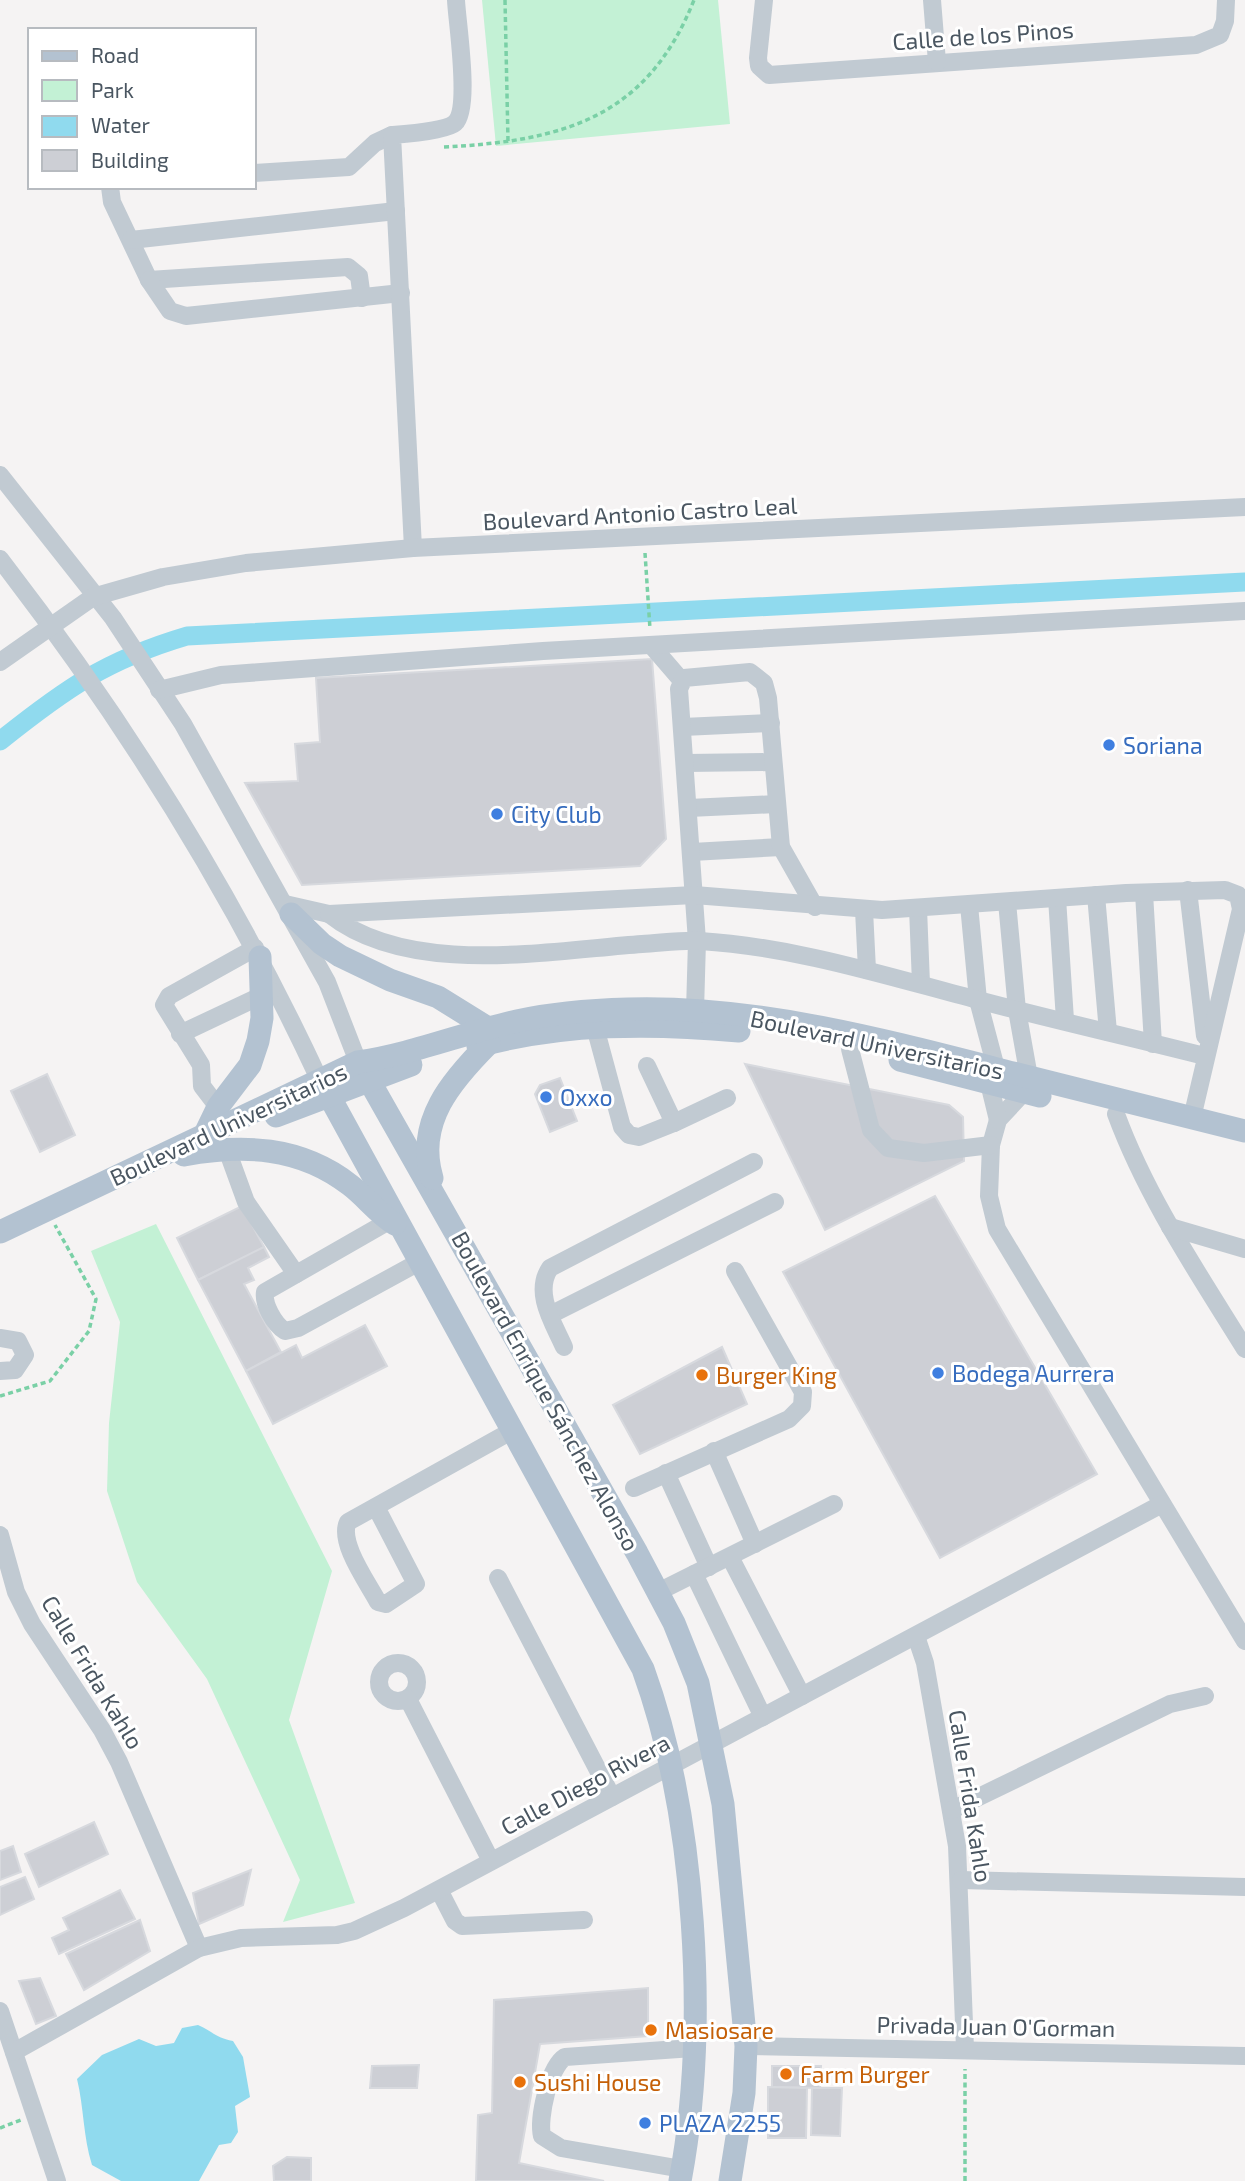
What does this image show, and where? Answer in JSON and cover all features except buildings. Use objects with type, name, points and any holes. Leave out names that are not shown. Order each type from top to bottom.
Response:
[{"type":"main road","points":[[288,909],[322,944],[340,956],[390,980],[438,997],[489,1036],[458,1074],[432,1120],[427,1162],[439,1201]]},
{"type":"main road","points":[[204,1136],[218,1107],[250,1065],[258,1041],[270,992],[258,953]]},
{"type":"main road","name":"Boulevard Universitarios","points":[[0,1233],[204,1136],[364,1070],[385,1058],[489,1036],[559,1013],[629,1009],[695,1011],[831,1030],[1026,1084],[1116,1114],[1245,1147]]},
{"type":"main road","name":"Boulevard Universitarios","points":[[489,1036],[595,1027],[732,1030],[993,1075]]},
{"type":"main road","name":"Boulevard Enrique Sánchez Alonso","points":[[364,1070],[658,1592],[698,1683],[712,1744],[734,1895],[746,2046],[744,2093],[730,2181]]},
{"type":"main road","name":"Boulevard Universitarios","points":[[1026,1084],[1245,1131]]},
{"type":"main road","name":"Boulevard Universitarios","points":[[0,1233],[180,1155],[325,1086]]},
{"type":"main road","name":"Boulevard Enrique Sánchez Alonso","points":[[325,1086],[397,1225],[421,1261],[643,1669],[657,1709],[681,1831],[692,1943],[692,2092],[681,2175]]},
{"type":"main road","points":[[180,1155],[226,1147],[259,1149],[301,1159],[348,1183],[397,1225]]},
{"type":"street","points":[[256,173],[349,167],[375,143],[392,135],[448,127],[456,122],[461,114],[463,97],[456,0]]},
{"type":"street","name":"Calle de los Pinos","points":[[764,0],[758,58],[759,66],[769,75],[1196,45],[1220,35],[1225,21],[1226,0]]},
{"type":"street","points":[[932,0],[937,62]]},
{"type":"street","points":[[392,135],[413,548]]},
{"type":"street","points":[[110,189],[112,202],[149,280],[170,312],[186,316],[401,293]]},
{"type":"street","points":[[131,240],[396,211]]},
{"type":"street","points":[[149,280],[348,267],[359,276],[362,298]]},
{"type":"street","name":"Boulevard Enrique Sánchez Alonso","points":[[0,475],[93,597],[113,618],[218,783],[327,982],[364,1070]]},
{"type":"street","name":"Boulevard Antonio Castro Leal","points":[[0,662],[50,624],[93,597],[125,586],[204,568],[413,548],[1245,507]]},
{"type":"street","points":[[0,559],[65,643],[149,767],[258,953],[169,996],[164,1005],[201,1065],[202,1087],[218,1107]]},
{"type":"street","points":[[159,690],[221,675],[651,645],[1245,611]]},
{"type":"street","points":[[651,645],[682,681]]},
{"type":"street","points":[[695,1011],[697,941],[679,690],[682,681],[695,675],[753,673],[761,678],[767,691],[771,723],[781,847],[815,907]]},
{"type":"street","points":[[683,727],[771,723]]},
{"type":"street","points":[[686,763],[773,762]]},
{"type":"street","points":[[688,808],[776,804]]},
{"type":"street","points":[[692,852],[781,847]]},
{"type":"street","points":[[288,909],[329,914],[694,895],[864,910],[1188,890],[1231,892],[1238,895],[1241,904],[1205,1051],[1192,1118]]},
{"type":"street","points":[[1188,890],[1205,1051]]},
{"type":"street","points":[[1144,893],[1153,1044]]},
{"type":"street","points":[[1096,895],[1108,1032]]},
{"type":"street","points":[[1057,898],[1065,1020]]},
{"type":"street","points":[[998,1120],[1026,1084],[1007,902]]},
{"type":"street","points":[[969,905],[978,1000],[993,1075],[998,1120],[991,1145],[989,1196],[1001,1236],[1245,1641]]},
{"type":"street","points":[[918,908],[921,984]]},
{"type":"street","points":[[864,910],[867,970]]},
{"type":"street","points":[[329,914],[369,938],[428,954],[479,955],[697,941],[775,950],[867,970],[1153,1044],[1205,1051]]},
{"type":"street","points":[[180,1034],[270,992]]},
{"type":"street","name":"Boulevard Enrique Sánchez Alonso","points":[[270,992],[325,1086]]},
{"type":"street","points":[[595,1027],[622,1127],[629,1135],[639,1137],[726,1098]]},
{"type":"street","points":[[850,1049],[871,1130],[888,1148],[924,1153],[991,1145]]},
{"type":"street","points":[[648,1066],[674,1123]]},
{"type":"street","points":[[1116,1114],[1133,1159],[1170,1227],[1245,1349]]},
{"type":"street","points":[[226,1147],[246,1202],[296,1274]]},
{"type":"street","points":[[564,1348],[550,1315],[543,1287],[547,1274],[557,1263],[754,1162]]},
{"type":"street","points":[[550,1315],[775,1202]]},
{"type":"street","points":[[397,1225],[268,1289],[264,1296],[279,1328],[285,1331],[298,1328],[421,1261]]},
{"type":"street","points":[[1170,1227],[1245,1249]]},
{"type":"street","points":[[634,1488],[796,1415],[803,1401],[803,1392],[735,1271]]},
{"type":"street","points":[[0,1338],[18,1341],[24,1355],[20,1366],[2,1375]]},
{"type":"street","points":[[376,1507],[416,1584],[386,1604],[378,1602],[345,1536],[348,1522],[513,1430]]},
{"type":"street","points":[[714,1451],[755,1544]]},
{"type":"street","points":[[666,1474],[701,1570],[763,1717]]},
{"type":"street","points":[[658,1592],[834,1504]]},
{"type":"street","name":"Calle Diego Rivera","points":[[14,2052],[200,1948],[241,1938],[322,1937],[354,1931],[439,1890],[1162,1504]]},
{"type":"street","name":"Calle Frida Kahlo","points":[[0,1535],[5,1560],[21,1602],[58,1667],[102,1730],[119,1762],[200,1948]]},
{"type":"street","points":[[730,1557],[802,1696]]},
{"type":"street","points":[[498,1578],[612,1797]]},
{"type":"street","name":"Calle Frida Kahlo","points":[[916,1636],[925,1663],[952,1810],[961,1880],[965,2049]]},
{"type":"street","points":[[952,1810],[1170,1704],[1205,1696]]},
{"type":"street","points":[[408,1699],[491,1861]]},
{"type":"street","points":[[961,1880],[1245,1887]]},
{"type":"street","points":[[439,1890],[455,1921],[462,1926],[584,1920]]},
{"type":"street","points":[[0,2011],[57,2181]]},
{"type":"street","name":"Privada Juan O'Gorman","points":[[746,2046],[1245,2056]]},
{"type":"street","points":[[681,2175],[561,2148],[542,2136],[541,2119],[553,2070],[565,2057],[693,2048]]},
{"type":"path","points":[[505,0],[508,141]]},
{"type":"path","points":[[443,148],[508,141],[597,116],[626,99],[656,71],[681,32],[694,0]]},
{"type":"path","points":[[646,569],[650,626]]},
{"type":"path","points":[[0,1396],[50,1381],[89,1331],[96,1299],[49,1213]]},
{"type":"path","points":[[965,2049],[965,2181]]},
{"type":"green space","points":[[482,0],[718,0],[730,124],[496,146]]},
{"type":"green space","points":[[156,1224],[332,1571],[289,1720],[355,1903],[283,1922],[300,1880],[207,1679],[137,1582],[107,1491],[109,1423],[120,1322],[91,1251]]},
{"type":"water","points":[[198,2025],[233,2041],[243,2057],[250,2097],[235,2106],[238,2132],[231,2143],[219,2145],[199,2181],[121,2181],[92,2165],[77,2079],[102,2055],[139,2039],[156,2046],[174,2043],[182,2028]]},
{"type":"waterway","points":[[0,741],[66,691],[109,666],[187,636],[1245,582]]},
{"type":"place","name":"Soriana","points":[[1109,745]]},
{"type":"place","name":"City Club","points":[[497,814]]},
{"type":"place","name":"Oxxo","points":[[546,1097]]},
{"type":"place","name":"Bodega Aurrera","points":[[938,1373]]},
{"type":"place","name":"Burger King","points":[[702,1375]]},
{"type":"place","name":"Masiosare","points":[[651,2030]]},
{"type":"place","name":"Farm Burger","points":[[786,2074]]},
{"type":"place","name":"Sushi House","points":[[520,2082]]},
{"type":"place","name":"PLAZA 2255","points":[[645,2123]]}]
